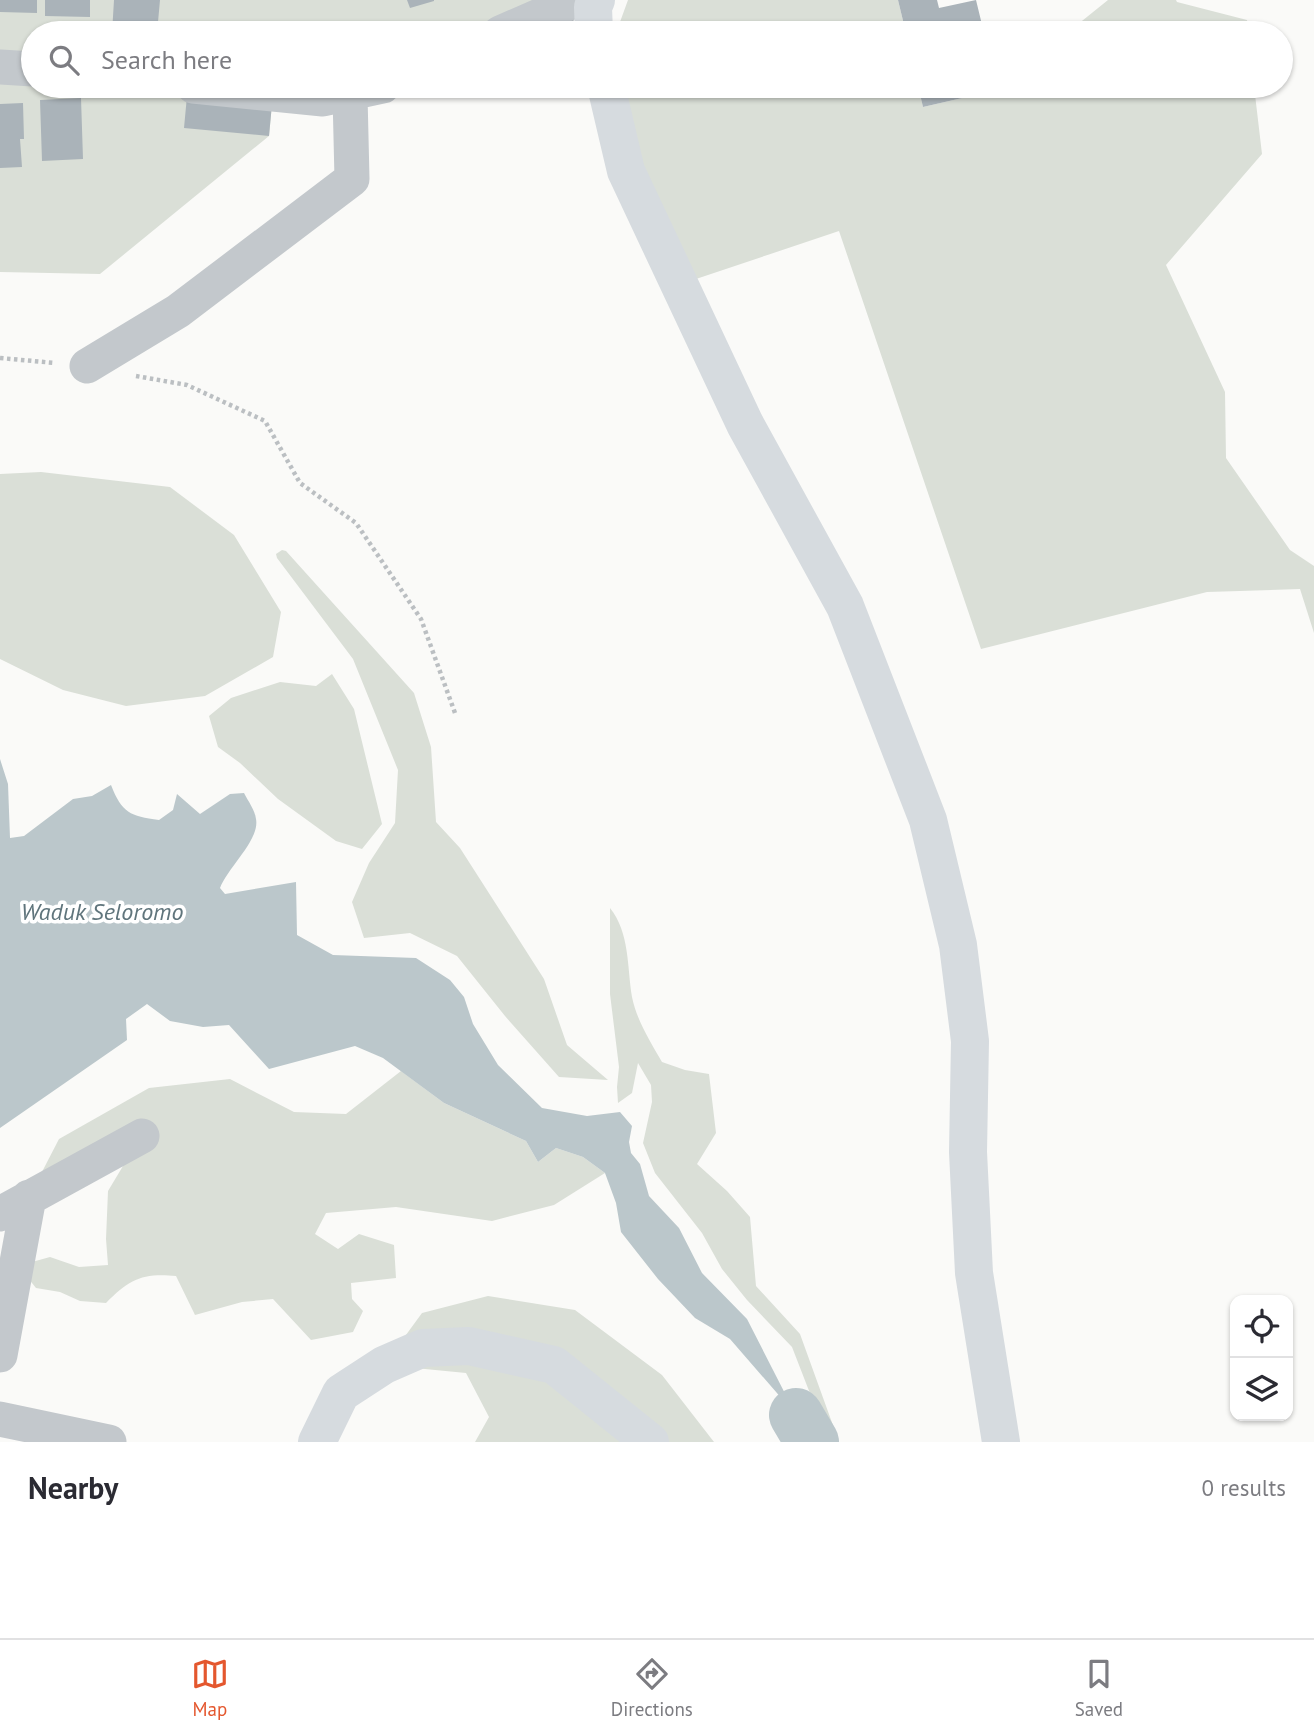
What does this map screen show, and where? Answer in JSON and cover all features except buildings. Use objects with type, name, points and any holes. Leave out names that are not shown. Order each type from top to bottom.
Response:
[{"type":"street","points":[[594,21],[593,7],[596,0]]},
{"type":"street","points":[[524,21],[558,4]]},
{"type":"street","points":[[0,67],[21,68]]},
{"type":"street","points":[[87,366],[178,312],[352,179],[350,98]]},
{"type":"street","points":[[609,98],[626,172],[745,424],[845,606],[928,820],[958,945],[970,1041],[968,1152],[974,1273],[1001,1442]]},
{"type":"street","points":[[0,1354],[15,1205],[142,1136]]},
{"type":"street","points":[[317,1442],[341,1393],[384,1364],[423,1348],[469,1346],[554,1365],[650,1442]]},
{"type":"street","points":[[0,1419],[109,1442]]},
{"type":"path","points":[[0,358],[87,366],[187,385],[265,421],[300,483],[356,523],[421,620],[455,713]]},
{"type":"shaded area","points":[[0,0],[548,0],[517,21],[21,21],[21,98],[309,98],[272,104],[269,136],[100,274],[0,272]]},
{"type":"shaded area","points":[[628,0],[898,0],[903,21],[620,21]]},
{"type":"shaded area","points":[[1108,0],[1176,0],[1247,21],[1082,21]]},
{"type":"shaded area","points":[[622,98],[921,98],[923,107],[962,98],[1255,98],[1262,154],[1166,265],[1225,392],[1226,458],[1290,550],[1314,566],[1314,633],[1300,589],[1207,592],[981,649],[839,231],[690,281],[641,161]]},
{"type":"shaded area","points":[[41,472],[170,487],[234,535],[281,612],[273,657],[205,696],[126,706],[63,690],[0,659],[0,474]]},
{"type":"shaded area","points":[[282,550],[286,551],[414,693],[431,747],[436,822],[460,848],[544,979],[567,1045],[608,1080],[559,1077],[457,956],[410,933],[364,938],[352,902],[369,863],[395,823],[398,770],[353,659],[277,558],[276,554]]},
{"type":"shaded area","points":[[332,674],[354,709],[382,824],[362,849],[336,841],[278,799],[240,763],[218,747],[209,716],[231,698],[280,682],[316,686]]},
{"type":"shaded area","points":[[610,908],[621,928],[627,951],[634,1006],[644,1031],[662,1062],[709,1074],[716,1133],[697,1164],[727,1191],[750,1217],[756,1286],[800,1334],[839,1442],[811,1396],[792,1347],[722,1269],[702,1233],[655,1173],[643,1143],[652,1102],[651,1085],[638,1063],[632,1093],[618,1103],[619,1067],[610,994]]},
{"type":"shaded area","points":[[401,1071],[444,1103],[526,1141],[538,1162],[556,1148],[583,1157],[605,1173],[554,1205],[492,1221],[396,1207],[326,1213],[315,1234],[338,1249],[359,1234],[394,1245],[396,1278],[351,1283],[352,1299],[363,1311],[353,1332],[311,1340],[273,1299],[242,1302],[195,1315],[176,1276],[137,1279],[106,1303],[80,1301],[60,1292],[36,1288],[28,1278],[32,1262],[50,1257],[79,1267],[108,1265],[108,1191],[123,1166],[29,1197],[59,1139],[149,1088],[230,1079],[294,1112],[346,1114]]},
{"type":"shaded area","points":[[488,1296],[575,1310],[662,1375],[714,1442],[475,1442],[489,1417],[466,1373],[384,1365],[422,1313]]},
{"type":"water","name":"Waduk Seloromo","points":[[0,759],[8,784],[10,838],[24,836],[73,799],[92,796],[111,785],[119,802],[128,811],[134,815],[159,820],[173,810],[177,794],[200,814],[230,794],[244,793],[254,812],[256,827],[248,845],[220,888],[225,894],[296,882],[297,935],[333,955],[416,958],[450,980],[464,997],[473,1024],[498,1065],[542,1108],[587,1116],[620,1112],[632,1126],[629,1142],[631,1153],[640,1164],[649,1196],[679,1228],[702,1273],[747,1319],[796,1415],[730,1339],[695,1318],[658,1279],[621,1232],[616,1203],[605,1173],[583,1157],[556,1148],[538,1162],[526,1141],[444,1103],[383,1058],[355,1046],[269,1069],[229,1025],[203,1027],[170,1021],[147,1004],[126,1019],[127,1040],[0,1128]]},
{"type":"waterway","points":[[796,1415],[812,1442]]}]
